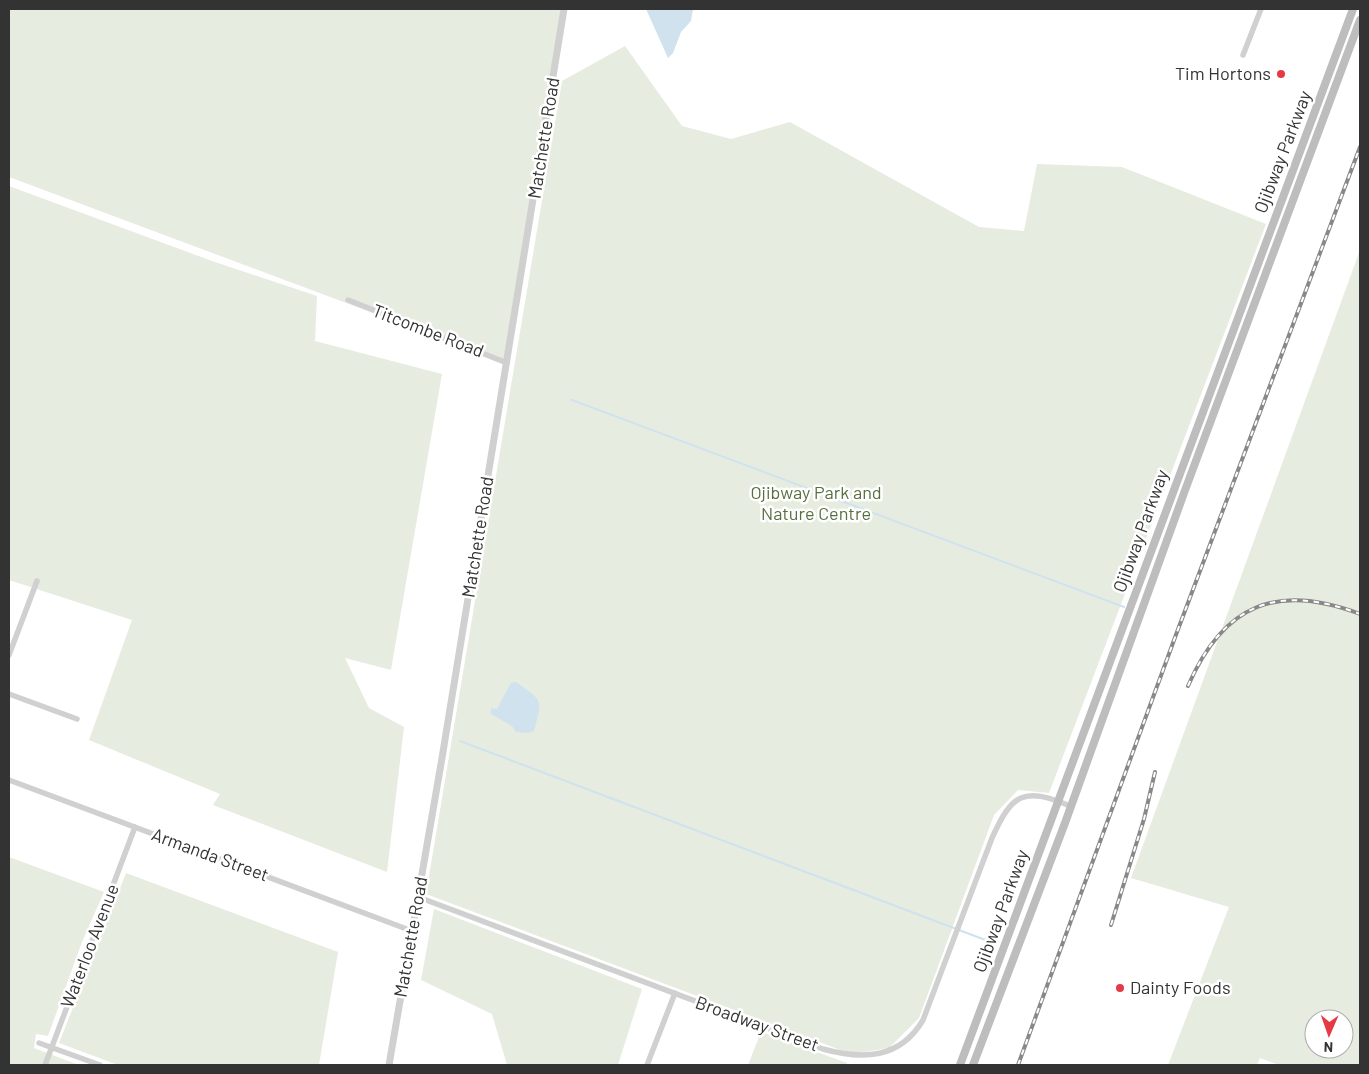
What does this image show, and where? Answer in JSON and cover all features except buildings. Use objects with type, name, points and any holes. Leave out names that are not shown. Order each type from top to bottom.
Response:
[{"type":"main road","name":"Ojibway Parkway","points":[[960,1065],[1353,9]]},
{"type":"main road","name":"Ojibway Parkway","points":[[973,1065],[1360,20]]},
{"type":"street","name":"Matchette Road","points":[[389,1065],[564,9]]},
{"type":"street","points":[[1244,55],[1261,9]]},
{"type":"street","name":"Titcombe Road","points":[[348,300],[507,362]]},
{"type":"street","points":[[9,655],[37,581]]},
{"type":"street","points":[[9,694],[77,719]]},
{"type":"street","name":"Armanda Street","points":[[9,780],[412,931]]},
{"type":"street","name":"Broadway Street","points":[[418,897],[823,1049],[846,1056],[873,1055],[896,1047],[910,1037],[923,1020],[992,838],[1005,811],[1014,801],[1027,796],[1038,795],[1070,806]]},
{"type":"street","name":"Waterloo Avenue","points":[[45,1065],[135,827]]},
{"type":"street","points":[[647,1065],[675,993]]},
{"type":"street","points":[[39,1043],[100,1065]]},
{"type":"green space","points":[[9,9],[563,9],[507,363],[9,177]]},
{"type":"green space","name":"Ojibway Park and Nature Centre","points":[[625,46],[682,126],[731,139],[790,122],[979,227],[1024,231],[1037,164],[1122,167],[1266,224],[1049,793],[1018,790],[994,815],[919,1018],[889,1048],[851,1054],[426,894],[562,81]]},
{"type":"green space","points":[[9,186],[212,261],[317,296],[315,341],[442,374],[391,670],[345,658],[369,708],[404,727],[387,872],[213,805],[220,794],[89,740],[132,620],[9,580]]},
{"type":"green space","points":[[1360,250],[1360,1065],[1279,1065],[1260,1058],[1257,1065],[1168,1065],[1229,907],[1131,878]]},
{"type":"green space","points":[[9,857],[104,892],[82,942],[48,1036],[36,1034],[34,1048],[79,1065],[9,1065]]},
{"type":"green space","points":[[126,873],[338,952],[319,1065],[118,1065],[59,1043]]},
{"type":"green space","points":[[434,909],[642,989],[618,1065],[507,1065],[492,1014],[421,980]]},
{"type":"green space","points":[[761,1032],[847,1063],[847,1065],[748,1065]]},
{"type":"water","points":[[646,9],[693,9],[691,21],[681,32],[673,53],[668,58]]},
{"type":"water","points":[[516,682],[536,697],[538,701],[539,712],[534,731],[527,733],[516,732],[512,726],[491,714],[491,708],[497,709],[511,683]]},
{"type":"waterway","points":[[572,400],[1124,607]]},
{"type":"waterway","points":[[460,741],[996,944]]},
{"type":"railway","points":[[1018,1065],[1177,632],[1360,147]]},
{"type":"railway","points":[[1188,686],[1202,658],[1219,635],[1237,619],[1257,607],[1279,601],[1304,600],[1331,605],[1360,614]]},
{"type":"railway","points":[[1111,925],[1144,819],[1155,772]]},
{"type":"place","name":"Tim Hortons","points":[[1281,74]]},
{"type":"place","name":"Dainty Foods","points":[[1120,988]]}]
